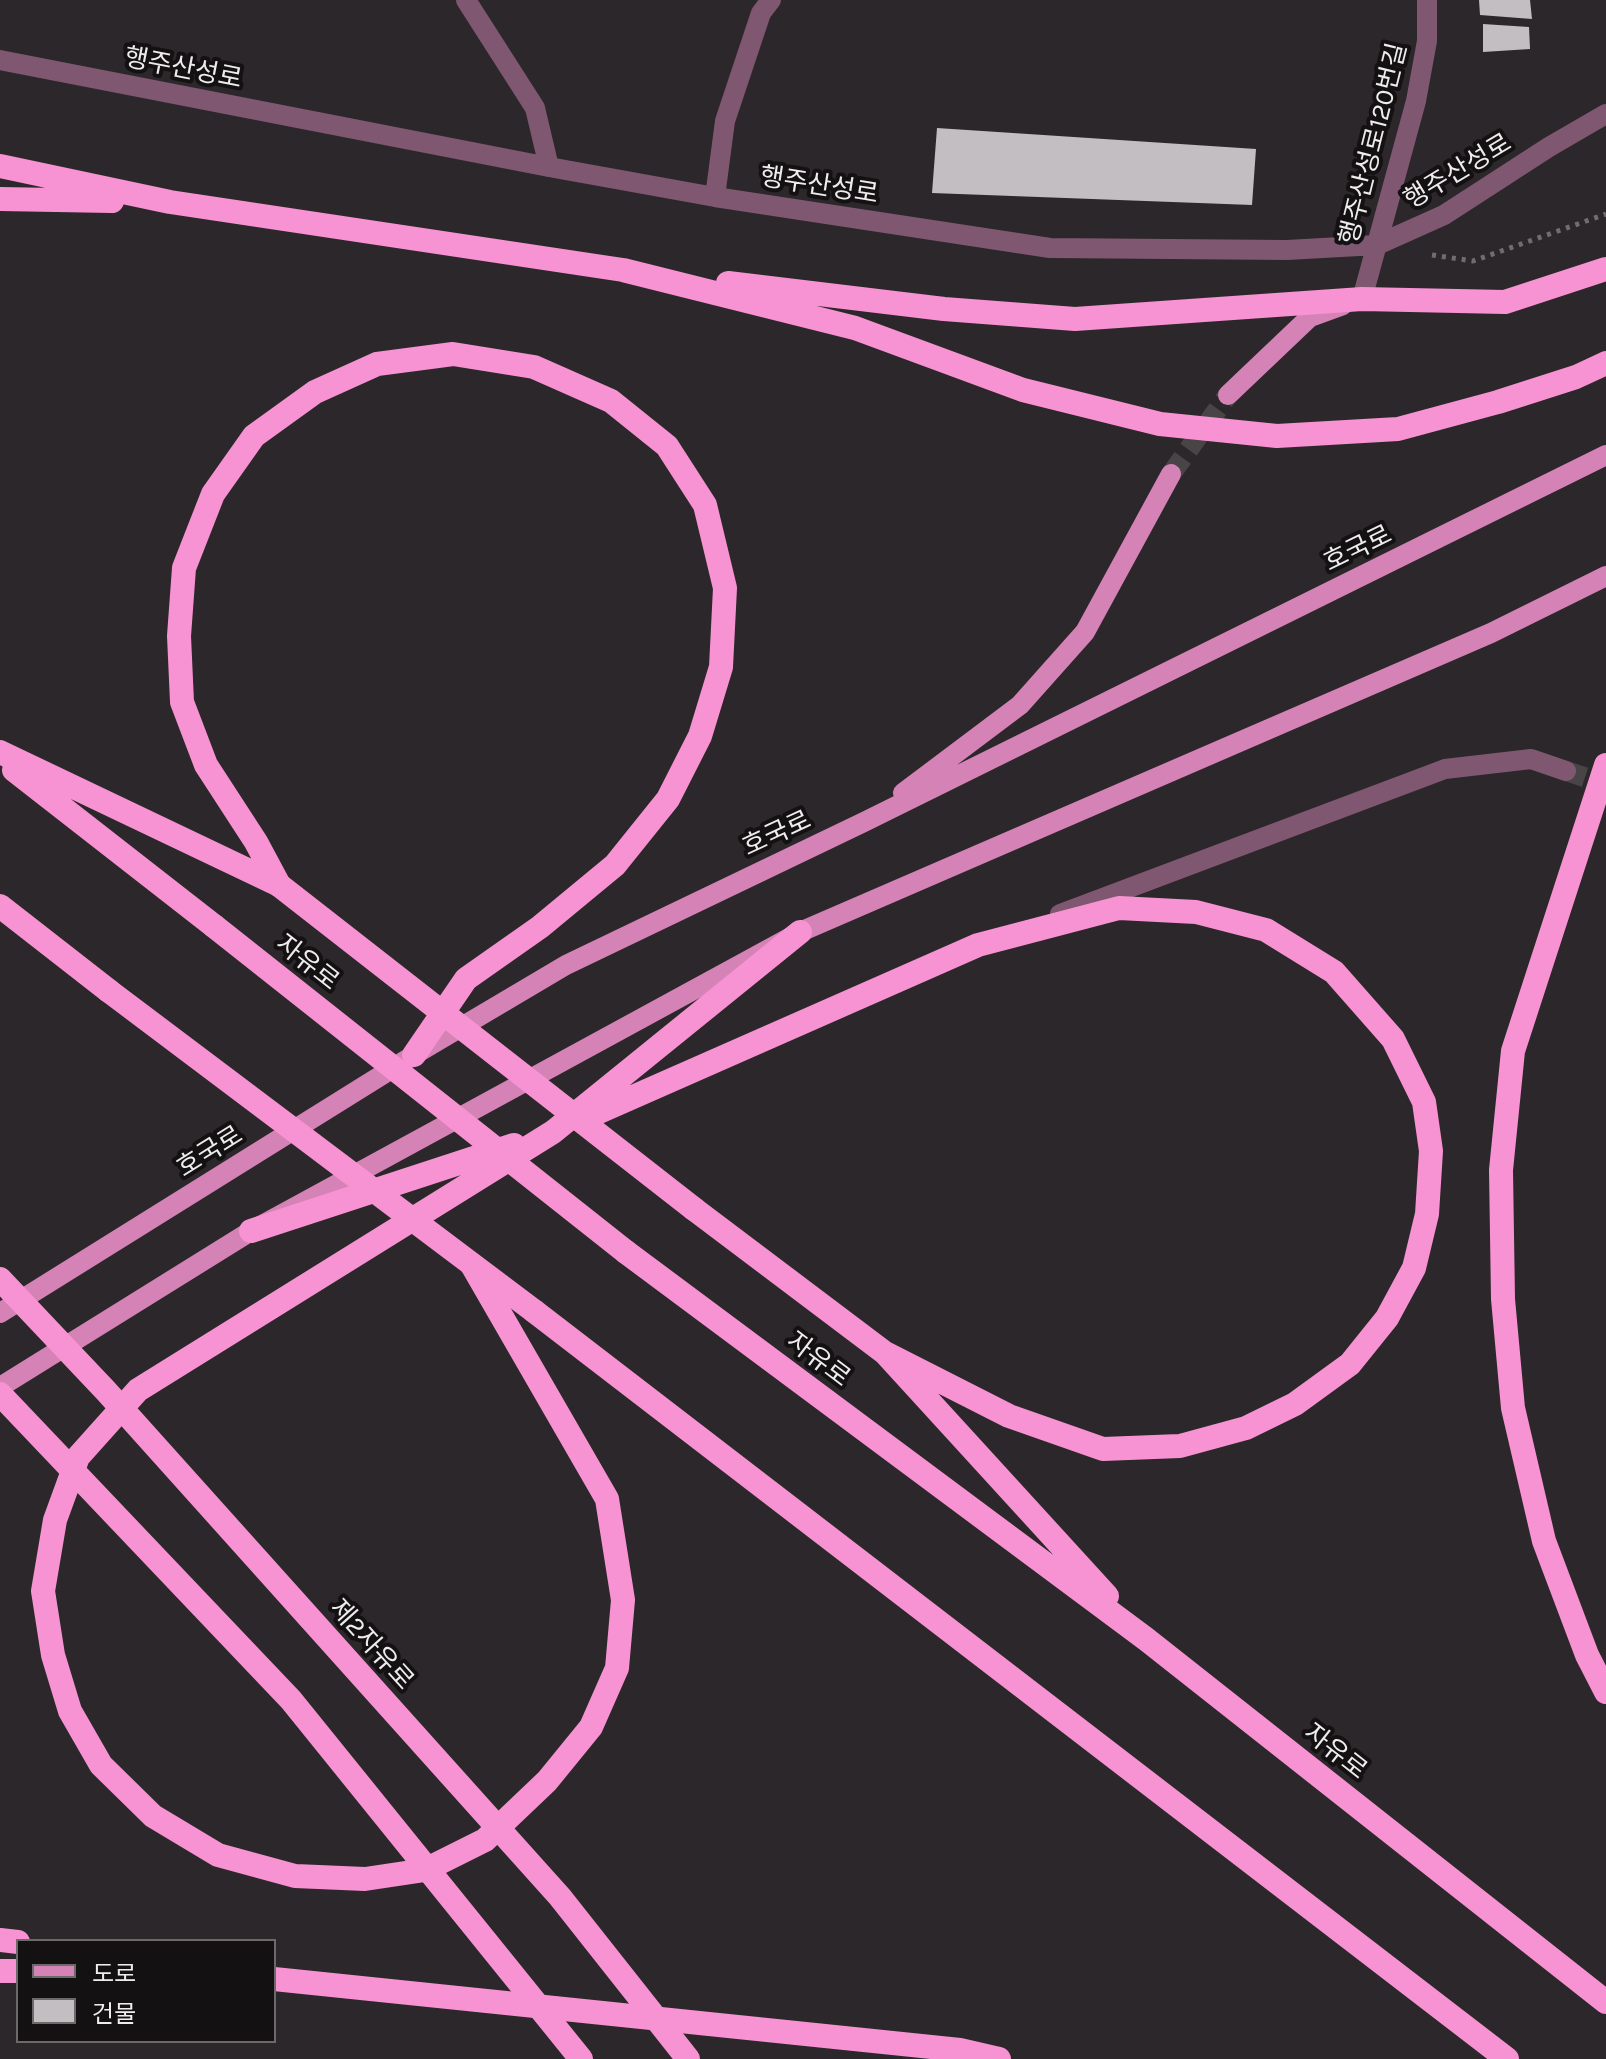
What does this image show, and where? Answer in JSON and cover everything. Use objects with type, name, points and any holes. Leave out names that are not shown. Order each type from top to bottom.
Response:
[{"type":"highway","points":[[0,166],[170,202],[623,270],[944,309],[1075,319],[1362,299],[1505,302],[1606,269]]},
{"type":"highway","points":[[0,199],[170,202]]},
{"type":"highway","points":[[623,270],[855,328],[1023,390],[1160,424],[1277,436],[1398,429],[1511,398],[1576,377],[1606,363]]},
{"type":"highway","points":[[279,885],[256,842],[206,765],[182,702],[179,636],[184,568],[213,494],[254,436],[315,392],[377,364],[453,354],[534,367],[611,401],[667,446],[705,505],[725,588],[721,667],[700,736],[668,799],[615,865],[540,927],[466,979],[414,1055]]},
{"type":"highway","points":[[0,752],[279,885],[694,1209],[885,1353],[1009,1416],[1103,1449],[1180,1446],[1246,1428],[1295,1404],[1350,1364],[1387,1318],[1414,1268],[1427,1214],[1431,1151],[1424,1102],[1393,1039],[1334,972],[1266,930],[1196,912],[1119,908],[978,945],[553,1132],[251,1231]]},
{"type":"highway","name":"자유로","points":[[0,759],[626,1252],[1146,1639],[1606,2002]]},
{"type":"highway","points":[[1606,765],[1513,1051],[1501,1170],[1503,1299],[1513,1408],[1544,1541],[1587,1655],[1606,1692]]},
{"type":"highway","points":[[0,906],[534,1311],[1507,2059]]},
{"type":"highway","points":[[472,1265],[607,1499],[623,1600],[617,1668],[591,1727],[547,1781],[485,1840],[425,1870],[365,1879],[295,1876],[218,1855],[153,1816],[101,1765],[70,1711],[53,1655],[43,1591],[55,1520],[78,1457],[138,1390],[553,1132],[800,932]]},
{"type":"highway","name":"제2자유로","points":[[0,1279],[106,1391],[560,1897],[688,2059]]},
{"type":"highway","points":[[885,1353],[1146,1639]]},
{"type":"highway","points":[[0,1394],[291,1700],[581,2059]]},
{"type":"highway","points":[[276,1979],[960,2050],[999,2059]]},
{"type":"main road","points":[[1228,395],[1310,317],[1362,299]]},
{"type":"main road","name":"호국로","points":[[0,1313],[414,1055],[566,965],[864,822],[1606,455]]},
{"type":"main road","points":[[864,822],[1020,705],[1085,632],[1171,474]]},
{"type":"main road","points":[[0,1387],[251,1231],[800,932],[1491,633],[1606,576]]},
{"type":"street","points":[[466,0],[535,108],[549,167]]},
{"type":"street","points":[[715,197],[725,121],[761,13],[771,0]]},
{"type":"street","name":"행주산성로120번길","points":[[1362,299],[1416,101],[1427,41],[1427,0]]},
{"type":"street","name":"행주산성로","points":[[0,60],[715,197],[1050,248],[1287,250],[1377,245],[1444,215],[1606,114]]},
{"type":"street","points":[[978,945],[1445,769],[1531,759],[1566,771]]},
{"type":"path","points":[[1377,245],[1473,261],[1606,214]]},
{"type":"building","points":[[1479,0],[1530,0],[1532,19],[1480,15]]},
{"type":"building","points":[[1483,24],[1529,27],[1530,49],[1483,52]]},
{"type":"building","points":[[937,128],[1256,149],[1252,205],[932,193]]},
{"type":"tunnel","points":[[1171,474],[1228,395]]},
{"type":"tunnel","points":[[1566,771],[1606,784]]}]
